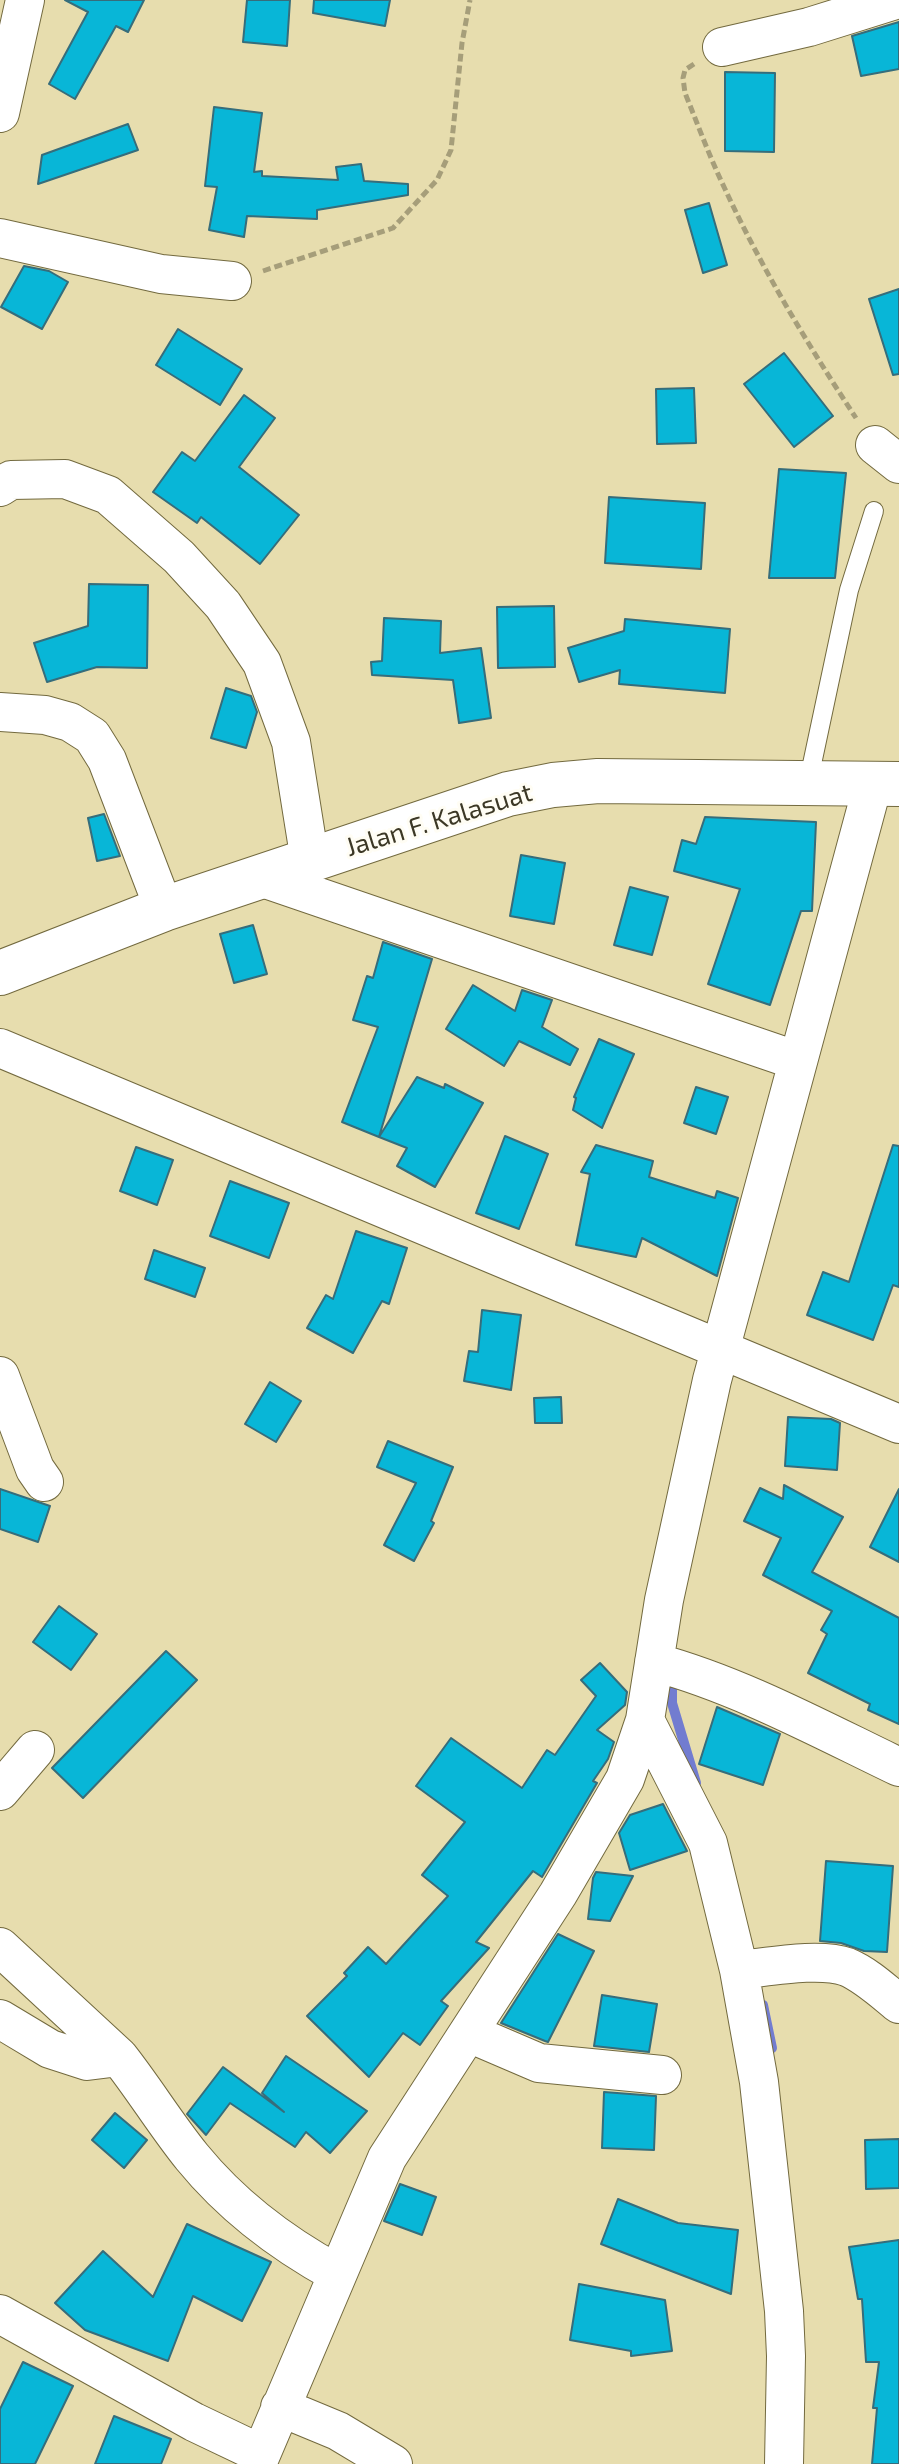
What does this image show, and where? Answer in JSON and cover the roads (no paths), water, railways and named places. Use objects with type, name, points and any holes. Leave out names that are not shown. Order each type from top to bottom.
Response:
[{"type":"street","points":[[0,113],[25,0]]},
{"type":"street","points":[[722,47],[809,27],[895,0]]},
{"type":"street","points":[[0,238],[161,274],[232,281]]},
{"type":"street","points":[[0,487],[11,480],[65,479],[108,495],[179,557],[223,605],[262,663],[291,742],[310,861]]},
{"type":"street","points":[[0,712],[45,715],[70,722],[92,736],[107,760],[164,909]]},
{"type":"street","name":"Jalan F. Kalasuat","points":[[0,973],[164,909],[508,794],[553,785],[598,781],[886,784]]},
{"type":"street","points":[[0,2314],[259,2459],[387,2158],[558,1894],[625,1779],[645,1720],[672,1667],[681,1516],[712,1380],[798,1061],[886,784]]},
{"type":"street","points":[[260,877],[798,1061]]},
{"type":"street","points":[[0,1048],[899,1424]]},
{"type":"street","points":[[0,1376],[35,1469],[44,1482]]},
{"type":"street","points":[[672,1667],[766,1704],[899,1767]]},
{"type":"street","points":[[645,1720],[708,1843],[766,1967],[759,2082],[784,2311],[784,2464]]},
{"type":"street","points":[[0,1791],[35,1750]]},
{"type":"street","points":[[0,1947],[119,2057],[192,2157],[239,2208],[303,2255],[336,2273]]},
{"type":"street","points":[[766,1967],[814,1963],[846,1967],[875,1984],[899,2004]]},
{"type":"street","points":[[0,2019],[50,2049],[87,2061],[119,2057]]},
{"type":"street","points":[[469,2033],[539,2063],[662,2075]]},
{"type":"street","points":[[280,2407],[338,2431],[393,2464]]},
{"type":"lane","points":[[808,783],[849,590],[874,511]]},
{"type":"waterway","points":[[672,1674],[672,1703],[696,1783]]},
{"type":"waterway","points":[[763,2005],[772,2048]]}]
